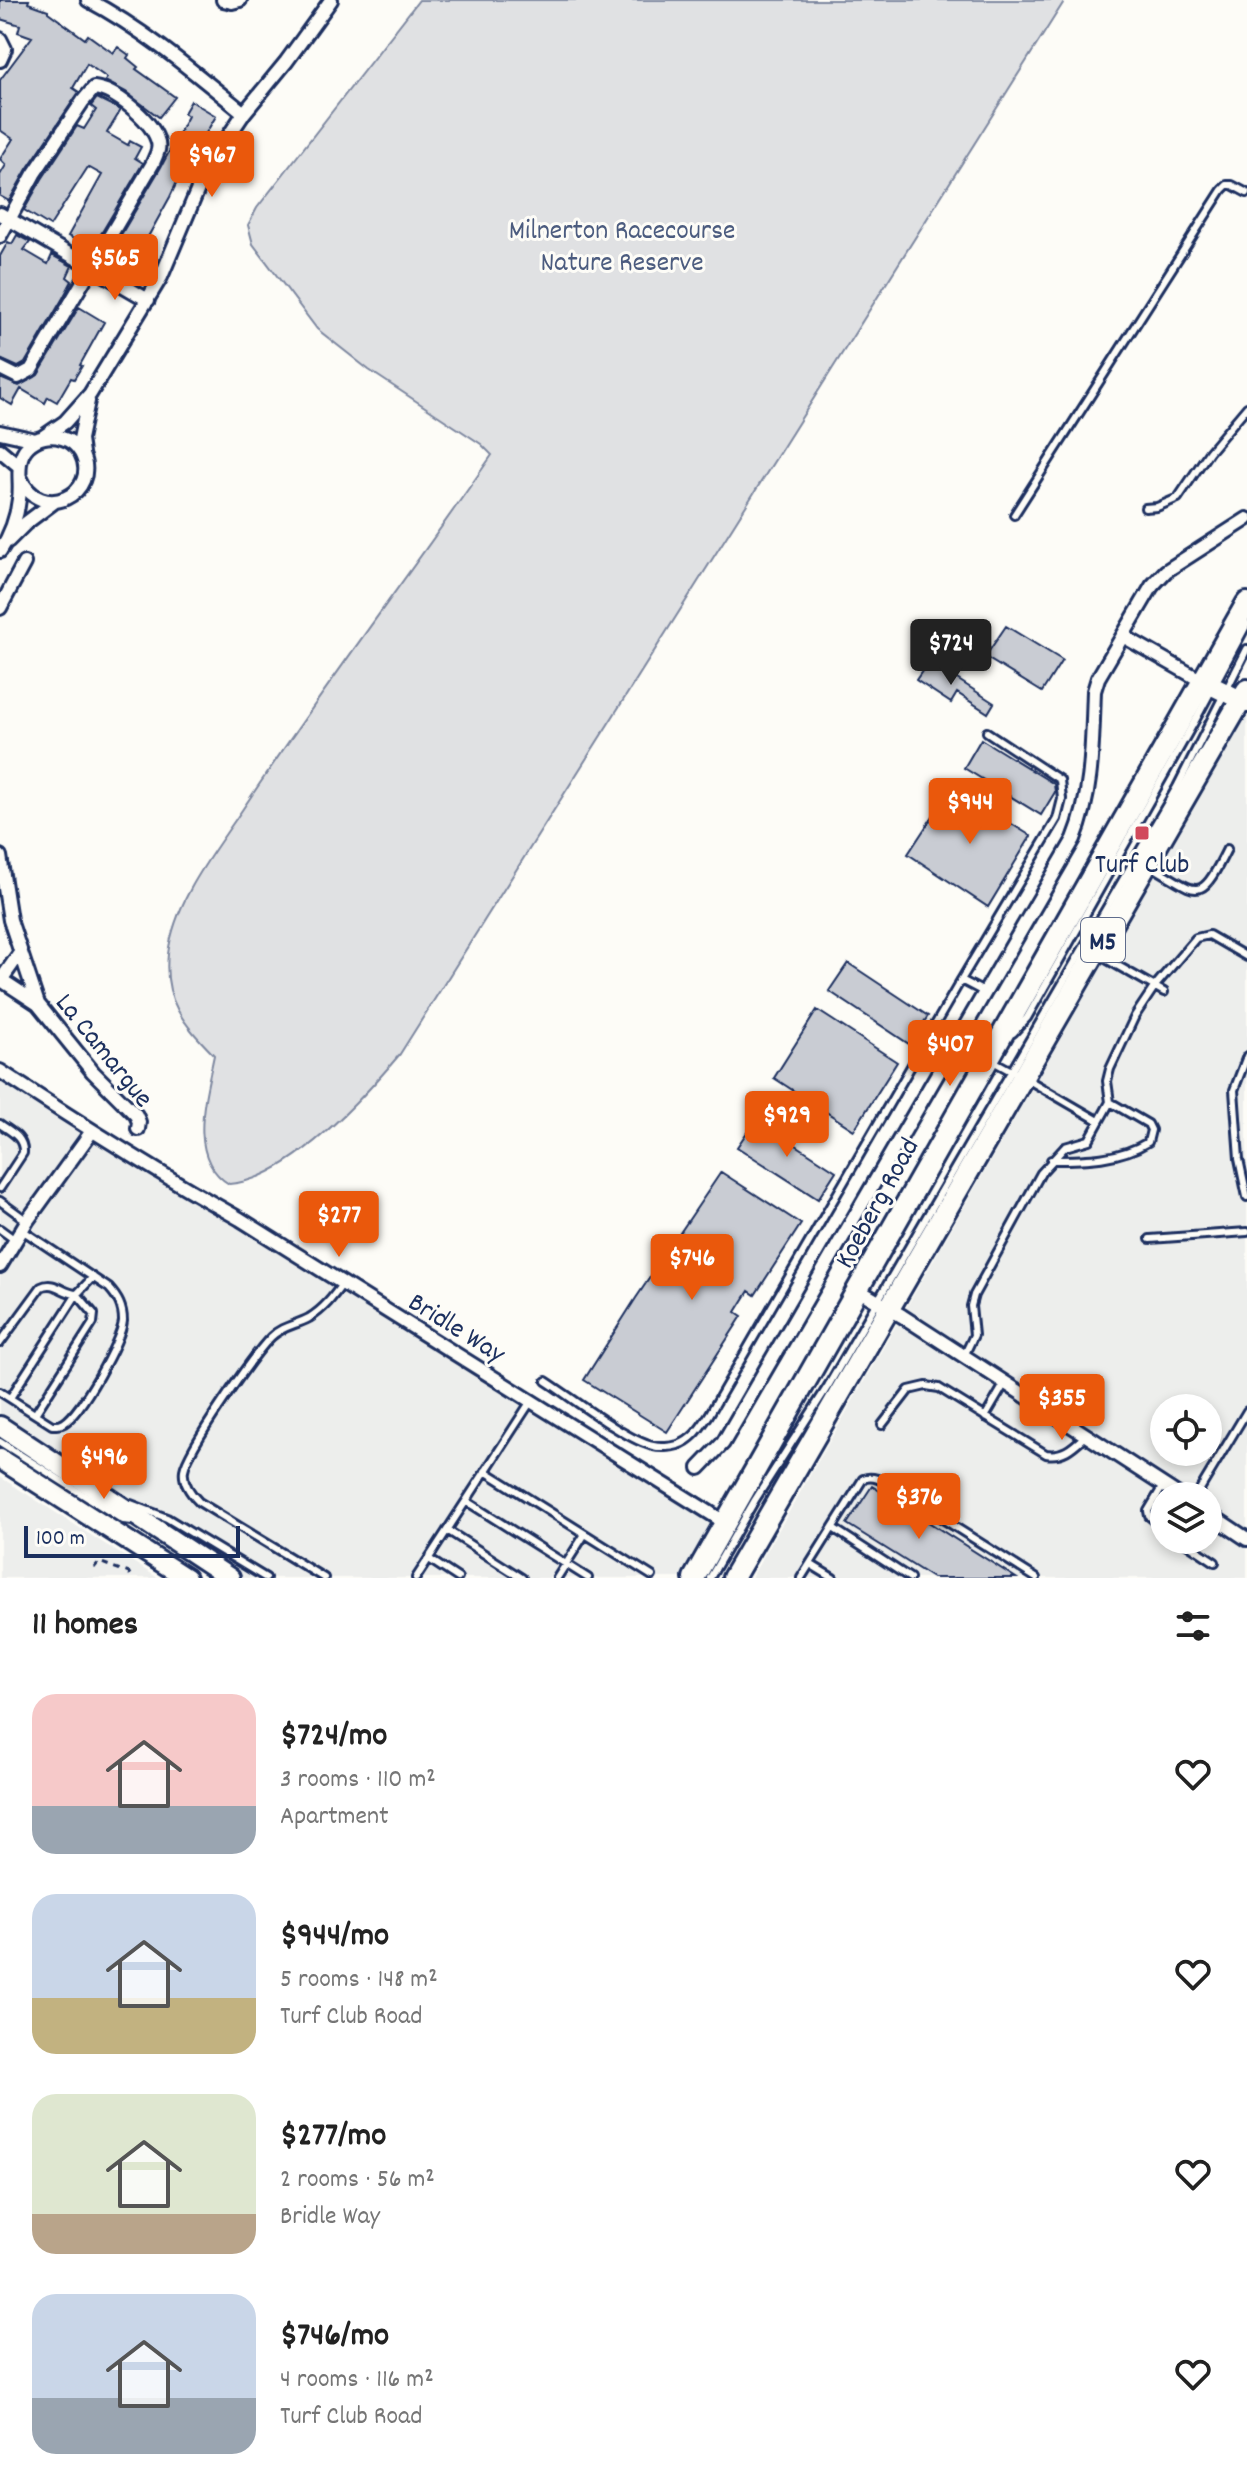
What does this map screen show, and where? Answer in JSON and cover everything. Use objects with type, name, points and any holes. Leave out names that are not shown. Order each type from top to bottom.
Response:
[{"type":"main road","name":"Koeberg Road","points":[[733,1578],[883,1305],[1017,1074],[1095,953],[1147,864],[1229,692],[1247,603]]},
{"type":"main road","name":"Koeberg Road","points":[[694,1578],[989,1058],[1229,692]]},
{"type":"main road","points":[[0,1426],[230,1578]]},
{"type":"main road","points":[[0,1459],[186,1578]]},
{"type":"street","points":[[88,0],[136,30],[244,113]]},
{"type":"street","points":[[223,0],[240,0]]},
{"type":"street","points":[[2,549],[17,512],[24,451],[65,422],[90,394],[148,300],[175,247],[206,170],[244,113],[331,0]]},
{"type":"street","points":[[0,39],[5,49],[0,60]]},
{"type":"street","points":[[0,236],[5,217],[94,88],[105,89],[139,114],[157,138],[159,149],[31,370],[18,377],[0,368]]},
{"type":"street","points":[[5,217],[148,300]]},
{"type":"street","points":[[2,549],[26,523],[54,502],[78,490],[85,473],[80,439],[90,394]]},
{"type":"street","points":[[0,432],[40,439],[53,436],[70,442],[82,456]]},
{"type":"street","points":[[0,450],[20,472],[29,493],[54,502]]},
{"type":"street","points":[[699,1468],[723,1443],[1074,839],[1083,817],[1088,791],[1094,691],[1098,678],[1152,586],[1166,571],[1247,519]]},
{"type":"street","points":[[0,608],[24,563]]},
{"type":"street","points":[[1123,636],[1229,692]]},
{"type":"street","name":"La Camargue","points":[[0,856],[6,902],[38,1004],[93,1072],[136,1115],[138,1129]]},
{"type":"street","points":[[20,953],[1,980],[38,1004]]},
{"type":"street","name":"Bridle Way","points":[[0,1071],[726,1523]]},
{"type":"street","points":[[0,1266],[92,1131]]},
{"type":"street","points":[[858,1290],[1157,1482]]},
{"type":"street","points":[[1222,1522],[1247,1539]]},
{"type":"lane","points":[[1014,515],[1222,190],[1232,185],[1247,193]]},
{"type":"lane","points":[[1145,508],[1157,507],[1178,498],[1209,452],[1247,407]]},
{"type":"lane","points":[[1229,692],[1247,624]]},
{"type":"lane","points":[[1017,1074],[1229,692],[1247,649]]},
{"type":"lane","points":[[546,1381],[630,1436],[652,1446],[674,1446],[697,1433],[1057,819],[1062,799],[1060,780],[987,732]]},
{"type":"lane","points":[[1147,864],[1187,888],[1197,890],[1205,888],[1212,879],[1227,849]]},
{"type":"lane","points":[[964,1356],[974,1335],[971,1306],[974,1295],[1041,1173],[1065,1147],[1089,1140],[1110,1102],[1107,1081],[1113,1060],[1135,1016],[1155,986],[1202,935],[1209,935],[1247,957]]},
{"type":"lane","points":[[1095,953],[1164,992]]},
{"type":"lane","points":[[961,980],[984,992]]},
{"type":"lane","points":[[1247,1056],[1234,1090],[1239,1159],[1247,1197]]},
{"type":"lane","points":[[989,1058],[1099,1121]]},
{"type":"lane","points":[[1051,1160],[1121,1155],[1148,1142],[1151,1130],[1148,1124],[1110,1102]]},
{"type":"lane","points":[[0,1124],[18,1137],[23,1146],[23,1153],[0,1188]]},
{"type":"lane","points":[[1089,1140],[1095,1158]]},
{"type":"lane","points":[[0,1201],[22,1230],[109,1288],[120,1301],[123,1321],[120,1335],[81,1406],[66,1422],[52,1425],[0,1392]]},
{"type":"lane","points":[[0,1229],[22,1230]]},
{"type":"lane","points":[[1150,1239],[1247,1232]]},
{"type":"lane","points":[[10,1398],[77,1294],[93,1277]]},
{"type":"lane","points":[[324,1578],[199,1502],[186,1484],[184,1470],[197,1442],[271,1337],[280,1329],[305,1320],[323,1308],[343,1283]]},
{"type":"lane","points":[[0,1343],[46,1284],[77,1294],[94,1314],[93,1323],[35,1414]]},
{"type":"lane","points":[[710,1578],[755,1500],[883,1305]]},
{"type":"lane","points":[[985,1417],[1005,1383]]},
{"type":"lane","points":[[882,1425],[909,1390],[926,1386],[939,1388],[1046,1454],[1062,1454],[1085,1436]]},
{"type":"lane","points":[[416,1578],[531,1401]]},
{"type":"lane","points":[[1204,1482],[1247,1411]]},
{"type":"lane","points":[[0,1442],[123,1520],[136,1521],[140,1518]]},
{"type":"lane","points":[[485,1471],[652,1576]]},
{"type":"lane","points":[[801,1578],[863,1479],[877,1478],[1036,1578]]},
{"type":"lane","points":[[102,1493],[167,1518],[266,1578]]},
{"type":"lane","points":[[466,1501],[588,1578]]},
{"type":"lane","points":[[833,1528],[910,1578]]},
{"type":"lane","points":[[447,1530],[522,1578]]},
{"type":"lane","points":[[557,1578],[585,1534]]},
{"type":"lane","points":[[1203,1554],[1215,1562]]},
{"type":"lane","points":[[429,1559],[458,1578]]},
{"type":"lane","points":[[810,1564],[833,1578]]},
{"type":"path","points":[[94,1568],[99,1562],[129,1573],[132,1578]]},
{"type":"shaded area","points":[[1247,714],[1247,1578],[751,1578]]},
{"type":"shaded area","points":[[0,1071],[726,1523],[694,1578],[230,1578],[0,1426]]},
{"type":"shaded area","points":[[0,1477],[158,1578],[0,1578]]},
{"type":"green space","name":"Milnerton Racecourse Nature Reserve","points":[[419,0],[1065,0],[400,1054],[346,1113],[300,1153],[252,1179],[229,1184],[216,1173],[207,1158],[203,1142],[204,1107],[214,1055],[185,1022],[172,998],[169,985],[168,954],[179,913],[198,875],[276,760],[492,455],[481,444],[369,370],[317,329],[253,244],[248,225],[257,208]]},
{"type":"building","points":[[0,0],[29,0],[28,3],[48,10],[85,39],[88,35],[113,53],[118,47],[129,55],[127,58],[138,67],[136,69],[175,97],[159,117],[126,92],[105,81],[107,78],[87,64],[73,88],[79,92],[9,201],[0,196],[0,175],[6,165],[0,159],[13,139],[0,130],[0,80],[32,37],[18,32],[20,25],[0,19]]},
{"type":"building","points":[[97,98],[121,110],[107,133],[128,145],[130,141],[141,147],[135,158],[143,163],[92,249],[68,236],[102,175],[88,167],[50,226],[24,210],[77,126],[84,129],[96,110],[91,106]]},
{"type":"building","points":[[191,101],[216,116],[199,145],[203,148],[194,163],[188,159],[176,179],[170,197],[144,244],[147,246],[132,272],[115,262],[113,265],[106,260],[161,167],[188,116],[184,113]]},
{"type":"building","points":[[17,235],[30,242],[24,250],[48,264],[52,255],[72,266],[67,277],[72,281],[63,298],[25,363],[18,367],[0,359],[0,256],[8,242],[12,244]]},
{"type":"building","points":[[79,307],[104,322],[82,366],[57,402],[48,397],[45,403],[21,389],[12,405],[0,398],[0,378],[19,386],[38,375]]},
{"type":"building","points":[[1006,626],[1062,660],[1042,692],[985,657]]},
{"type":"building","points":[[929,661],[994,703],[988,713],[957,693],[951,703],[916,680]]},
{"type":"building","points":[[981,739],[1054,784],[1055,792],[1041,815],[964,768]]},
{"type":"building","points":[[952,787],[1031,836],[988,907],[908,854]]},
{"type":"building","points":[[848,963],[928,1016],[909,1044],[829,991]]},
{"type":"building","points":[[817,1010],[897,1062],[854,1130],[774,1078]]},
{"type":"building","points":[[756,1119],[836,1171],[818,1199],[737,1147]]},
{"type":"building","points":[[721,1172],[801,1224],[755,1295],[749,1291],[736,1312],[742,1316],[667,1432],[584,1380]]},
{"type":"building","points":[[872,1486],[1016,1578],[933,1578],[847,1524]]},
{"type":"place","name":"Turf Club","points":[[1142,833]]}]
